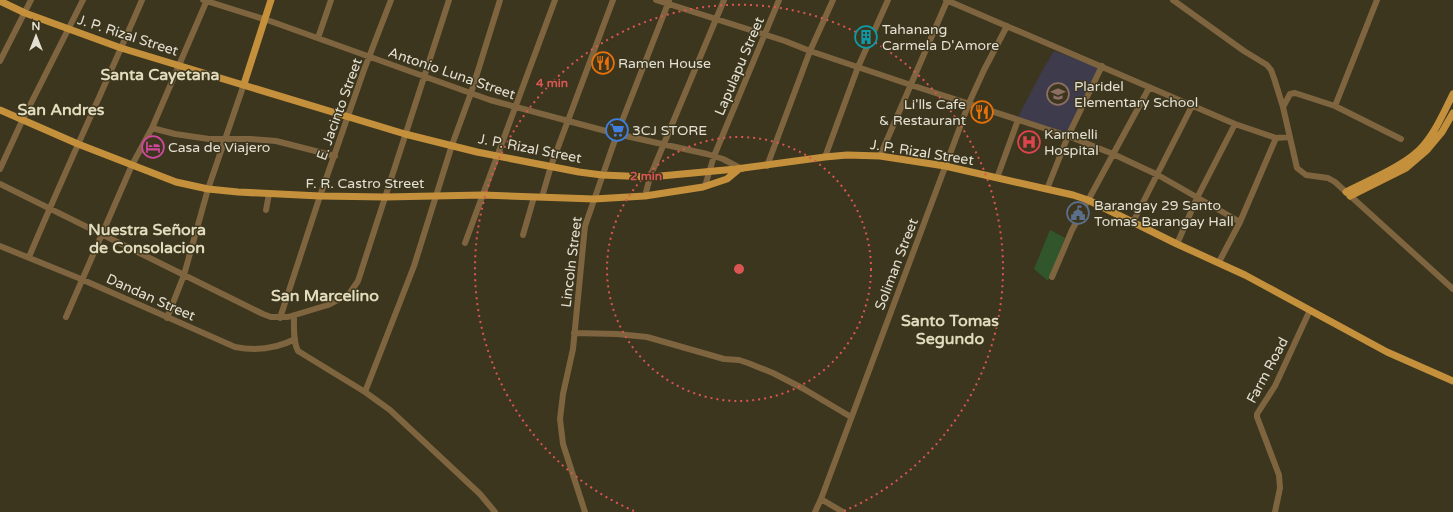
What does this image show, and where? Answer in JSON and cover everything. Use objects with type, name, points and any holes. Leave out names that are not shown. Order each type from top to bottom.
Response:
[{"type":"main road","points":[[244,84],[271,0]]},
{"type":"main road","name":"J. P. Rizal Street","points":[[0,1],[25,13],[121,48],[349,117],[406,134],[498,156],[552,166],[602,175],[650,177],[741,169],[824,157],[847,155],[880,156],[945,166],[1073,195],[1088,200],[1177,244],[1219,262],[1387,352],[1453,380]]},
{"type":"main road","points":[[1348,194],[1404,162],[1423,147],[1437,126],[1453,94]]},
{"type":"main road","name":"F. R. Castro Street","points":[[0,110],[22,121],[78,144],[176,182],[208,190],[320,196],[385,197],[483,195],[594,199],[645,196],[705,186],[727,178],[741,169]]},
{"type":"main road","points":[[1348,194],[1406,168],[1427,150],[1442,132],[1453,113]]},
{"type":"street","points":[[0,61],[31,0]]},
{"type":"street","points":[[0,169],[22,121],[83,0]]},
{"type":"street","points":[[29,257],[142,0]]},
{"type":"street","points":[[66,317],[81,279],[132,165],[152,128],[205,0]]},
{"type":"street","name":"Antonio Luna Street","points":[[205,0],[265,19],[516,108],[617,134],[714,156],[741,169]]},
{"type":"street","points":[[318,38],[331,0]]},
{"type":"street","name":"E. Jacinto Street","points":[[280,318],[320,196],[349,117],[361,79],[391,0]]},
{"type":"street","points":[[0,184],[263,314],[280,318],[294,316],[336,302],[349,294],[358,281],[449,0]]},
{"type":"street","points":[[365,392],[414,266],[500,0]]},
{"type":"street","points":[[465,244],[555,0]]},
{"type":"street","points":[[542,197],[613,0]]},
{"type":"street","points":[[656,0],[669,2],[911,85],[1068,136],[1113,154],[1158,175],[1240,222]]},
{"type":"street","points":[[645,196],[650,177],[724,0]]},
{"type":"street","name":"Lapulapu Street","points":[[705,186],[714,156],[779,0]]},
{"type":"street","points":[[767,166],[810,51],[832,0]]},
{"type":"street","points":[[824,157],[858,67],[888,0]]},
{"type":"street","points":[[880,156],[946,0],[1235,124],[1276,138],[1290,137]]},
{"type":"street","points":[[1173,0],[1244,51],[1267,65],[1271,70],[1283,107],[1297,168],[1306,175],[1328,178],[1335,182],[1453,289]]},
{"type":"street","points":[[1335,106],[1378,0]]},
{"type":"street","name":"Lincoln Street","points":[[585,512],[563,444],[560,419],[563,394],[573,349],[585,226],[617,134],[669,2]]},
{"type":"street","name":"Soliman Street","points":[[815,512],[969,104],[984,70],[1007,26]]},
{"type":"street","points":[[1047,189],[1068,136],[1102,66]]},
{"type":"street","points":[[167,318],[184,275],[208,190],[244,84]]},
{"type":"street","points":[[1052,277],[1072,230],[1149,88]]},
{"type":"street","points":[[1283,107],[1290,94],[1293,93],[1335,106],[1401,139]]},
{"type":"street","points":[[1133,222],[1192,106]]},
{"type":"street","points":[[997,178],[1018,120]]},
{"type":"street","points":[[1177,244],[1235,124]]},
{"type":"street","points":[[152,128],[175,134],[225,140],[250,138],[276,141],[335,156]]},
{"type":"street","points":[[1219,262],[1240,222],[1276,138]]},
{"type":"street","points":[[266,210],[269,194]]},
{"type":"street","points":[[523,235],[534,197]]},
{"type":"street","name":"Dandan Street","points":[[0,246],[81,279],[235,347],[243,349],[272,348],[285,345],[295,339]]},
{"type":"street","name":"Farm Road","points":[[1275,512],[1280,483],[1277,469],[1257,414],[1275,386],[1310,310]]},
{"type":"street","points":[[294,316],[296,348],[302,354],[327,367],[390,410],[466,480],[495,512]]},
{"type":"street","points":[[574,333],[617,334],[647,337],[706,355],[724,359],[739,360],[773,373],[804,389],[851,417]]},
{"type":"street","points":[[821,499],[844,512]]},
{"type":"shaded area","name":"Plaridel Elementary School","points":[[1054,51],[1099,67],[1067,133],[1018,117]]},
{"type":"green space","points":[[1050,230],[1065,238],[1048,281],[1034,269]]},
{"type":"place","name":"Tahanang Carmela D'Amore","points":[[866,37]]},
{"type":"place","name":"Ramen House","points":[[603,63]]},
{"type":"place","name":"Plaridel Elementary School","points":[[1058,94]]},
{"type":"place","name":"Li'lls Cafe & Restaurant","points":[[982,112]]},
{"type":"place","name":"3CJ STORE","points":[[617,130]]},
{"type":"place","name":"Karmelli Hospital","points":[[1029,142]]},
{"type":"place","name":"Casa de Viajero","points":[[153,147]]},
{"type":"place","name":"Barangay 29 Santo Tomas Barangay Hall","points":[[1078,213]]},
{"type":"district","name":"Santa Cayetana","points":[[160,74]]},
{"type":"district","name":"San Andres","points":[[61,109]]},
{"type":"district","name":"Nuestra Señora de Consolacion","points":[[147,238]]},
{"type":"district","name":"San Marcelino","points":[[325,295]]},
{"type":"district","name":"Santo Tomas Segundo","points":[[950,329]]}]
